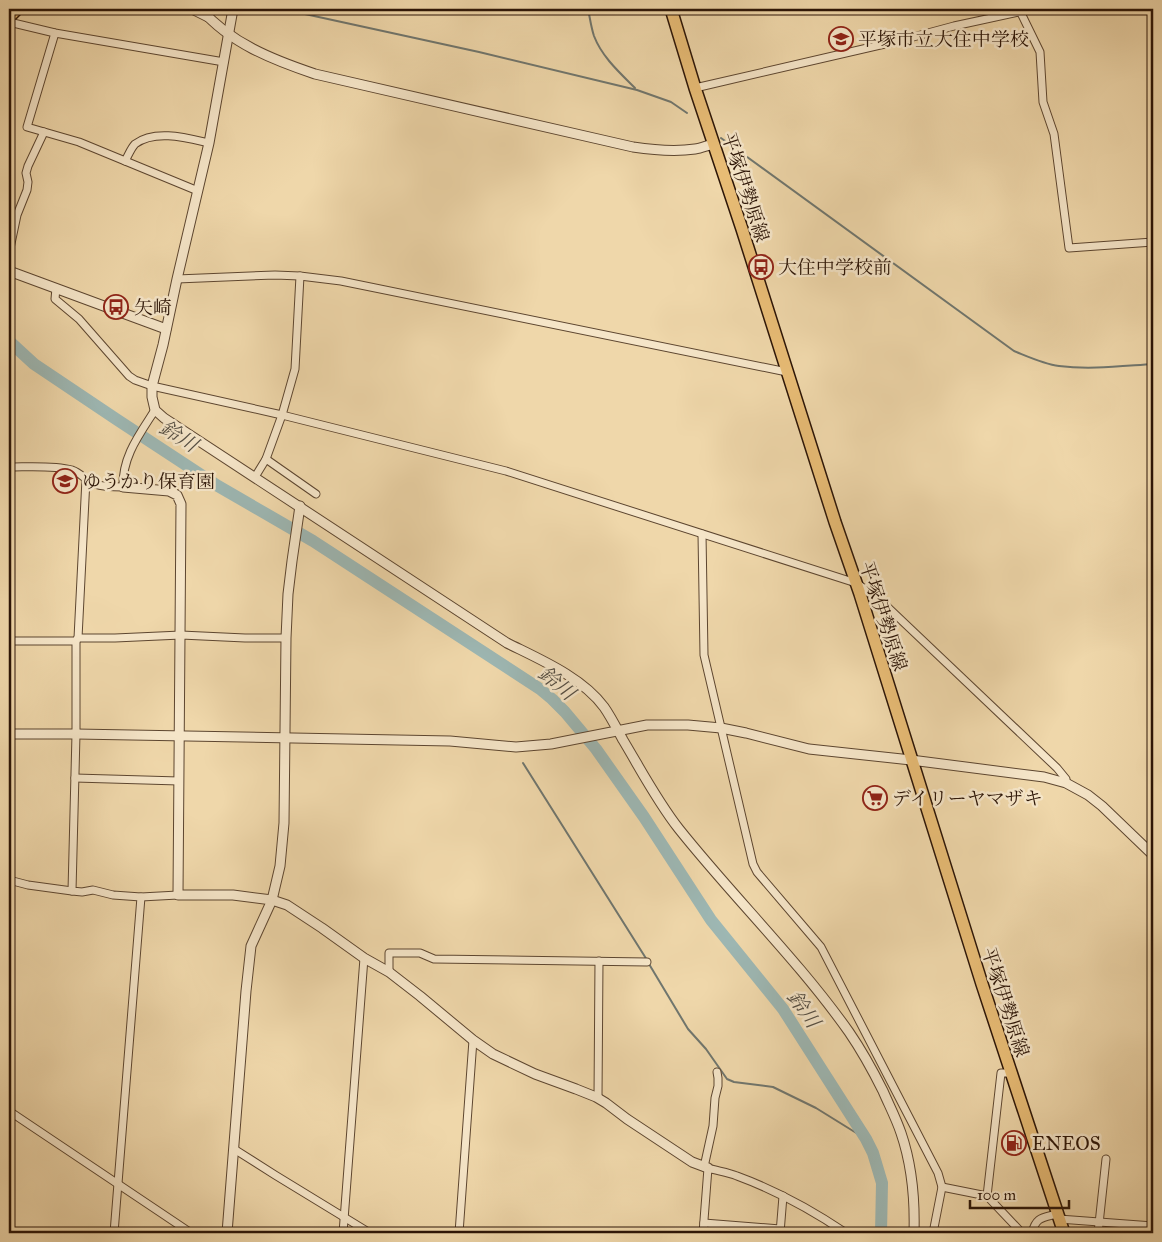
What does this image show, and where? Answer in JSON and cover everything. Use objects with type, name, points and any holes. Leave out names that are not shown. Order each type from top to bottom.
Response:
[{"type":"main road","points":[[9,17],[17,9]]},
{"type":"main road","name":"平塚伊勢原線","points":[[671,9],[856,583],[1011,1073],[1064,1233]]},
{"type":"street","points":[[190,9],[210,19]]},
{"type":"street","points":[[201,9],[210,19],[247,46],[270,58],[315,74],[633,146],[671,150],[695,149],[714,144]]},
{"type":"street","points":[[209,9],[210,19]]},
{"type":"street","points":[[233,9],[209,143],[152,386],[155,410],[299,509],[507,642],[549,664],[575,681],[604,707],[663,808],[807,978],[849,1033],[870,1067],[894,1114],[909,1160],[913,1189],[914,1233]]},
{"type":"street","points":[[695,88],[902,40],[1020,10],[1034,9]]},
{"type":"street","points":[[1020,10],[1040,52],[1043,102],[1054,134],[1069,248],[1153,242]]},
{"type":"street","points":[[9,22],[55,33],[224,62]]},
{"type":"street","points":[[55,33],[26,127],[79,142],[198,191]]},
{"type":"street","points":[[9,253],[16,215],[27,190],[26,172],[44,132]]},
{"type":"street","points":[[125,161],[134,145],[158,135],[183,137],[209,143]]},
{"type":"street","points":[[9,271],[166,328]]},
{"type":"street","points":[[177,279],[274,275],[341,281],[787,372]]},
{"type":"street","points":[[255,477],[266,459],[296,368],[300,276]]},
{"type":"street","points":[[56,288],[54,299],[79,320],[128,376],[135,380],[152,386],[282,415],[506,470],[856,583],[878,598],[1057,768],[1066,779],[1066,783]]},
{"type":"street","points":[[122,488],[122,478],[128,454],[155,410]]},
{"type":"street","points":[[266,459],[316,494]]},
{"type":"street","points":[[9,467],[70,470],[96,485],[169,491],[177,495],[181,504],[178,895]]},
{"type":"street","points":[[72,891],[77,640],[86,479]]},
{"type":"street","points":[[227,1233],[246,991],[252,946],[272,900],[280,866],[284,824],[288,594],[299,509]]},
{"type":"street","points":[[702,534],[704,655],[753,864],[757,872],[821,947],[938,1173],[942,1187],[933,1233]]},
{"type":"street","points":[[9,641],[181,635],[286,638]]},
{"type":"street","points":[[9,734],[450,741],[516,747],[554,743],[646,725],[688,725],[721,728],[809,749],[1028,774],[1066,783],[1088,795],[1102,806],[1153,855]]},
{"type":"street","points":[[75,778],[179,781]]},
{"type":"street","points":[[9,880],[28,885],[82,892],[93,890],[113,895],[232,895],[272,900],[287,905],[364,958],[389,972],[493,1054],[535,1074],[598,1098],[692,1162],[736,1176],[783,1196],[846,1233]]},
{"type":"street","points":[[114,1233],[141,896]]},
{"type":"street","points":[[389,972],[389,953],[420,953],[434,960],[646,962]]},
{"type":"street","points":[[342,1233],[364,958]]},
{"type":"street","points":[[598,1098],[599,962]]},
{"type":"street","points":[[459,1233],[473,1040]]},
{"type":"street","points":[[703,1233],[706,1168],[718,1086],[717,1072]]},
{"type":"street","points":[[987,1196],[1000,1073],[1011,1073]]},
{"type":"street","points":[[9,1111],[191,1233]]},
{"type":"street","points":[[234,1149],[370,1233]]},
{"type":"street","points":[[1098,1233],[1106,1159]]},
{"type":"street","points":[[942,1187],[987,1196],[1022,1233]]},
{"type":"street","points":[[704,1222],[780,1231],[783,1196]]},
{"type":"street","points":[[1032,1233],[1035,1222],[1040,1218],[1058,1216],[1099,1222],[1153,1226]]},
{"type":"waterway","points":[[282,9],[479,52],[637,90],[671,102],[687,113]]},
{"type":"waterway","points":[[588,9],[597,44],[612,64],[635,88]]},
{"type":"waterway","points":[[721,138],[1014,351],[1036,360],[1059,366],[1082,368],[1153,364]]},
{"type":"waterway","name":"鈴川","points":[[9,341],[34,364],[116,419],[218,486],[313,541],[540,689],[565,712],[596,749],[644,817],[711,920],[783,1009],[866,1139],[873,1153],[882,1183],[881,1233]]},
{"type":"waterway","points":[[523,763],[647,960]]},
{"type":"waterway","points":[[649,964],[688,1029],[706,1049],[727,1079],[734,1082],[773,1087],[816,1108],[866,1139]]},
{"type":"place","name":"平塚市立大住中学校","points":[[841,39]]},
{"type":"place","name":"大住中学校前","points":[[761,267]]},
{"type":"place","name":"矢崎","points":[[116,307]]},
{"type":"place","name":"ゆうかり保育園","points":[[65,481]]},
{"type":"place","name":"デイリーヤマザキ","points":[[875,798]]},
{"type":"place","name":"ENEOS","points":[[1014,1143]]}]
